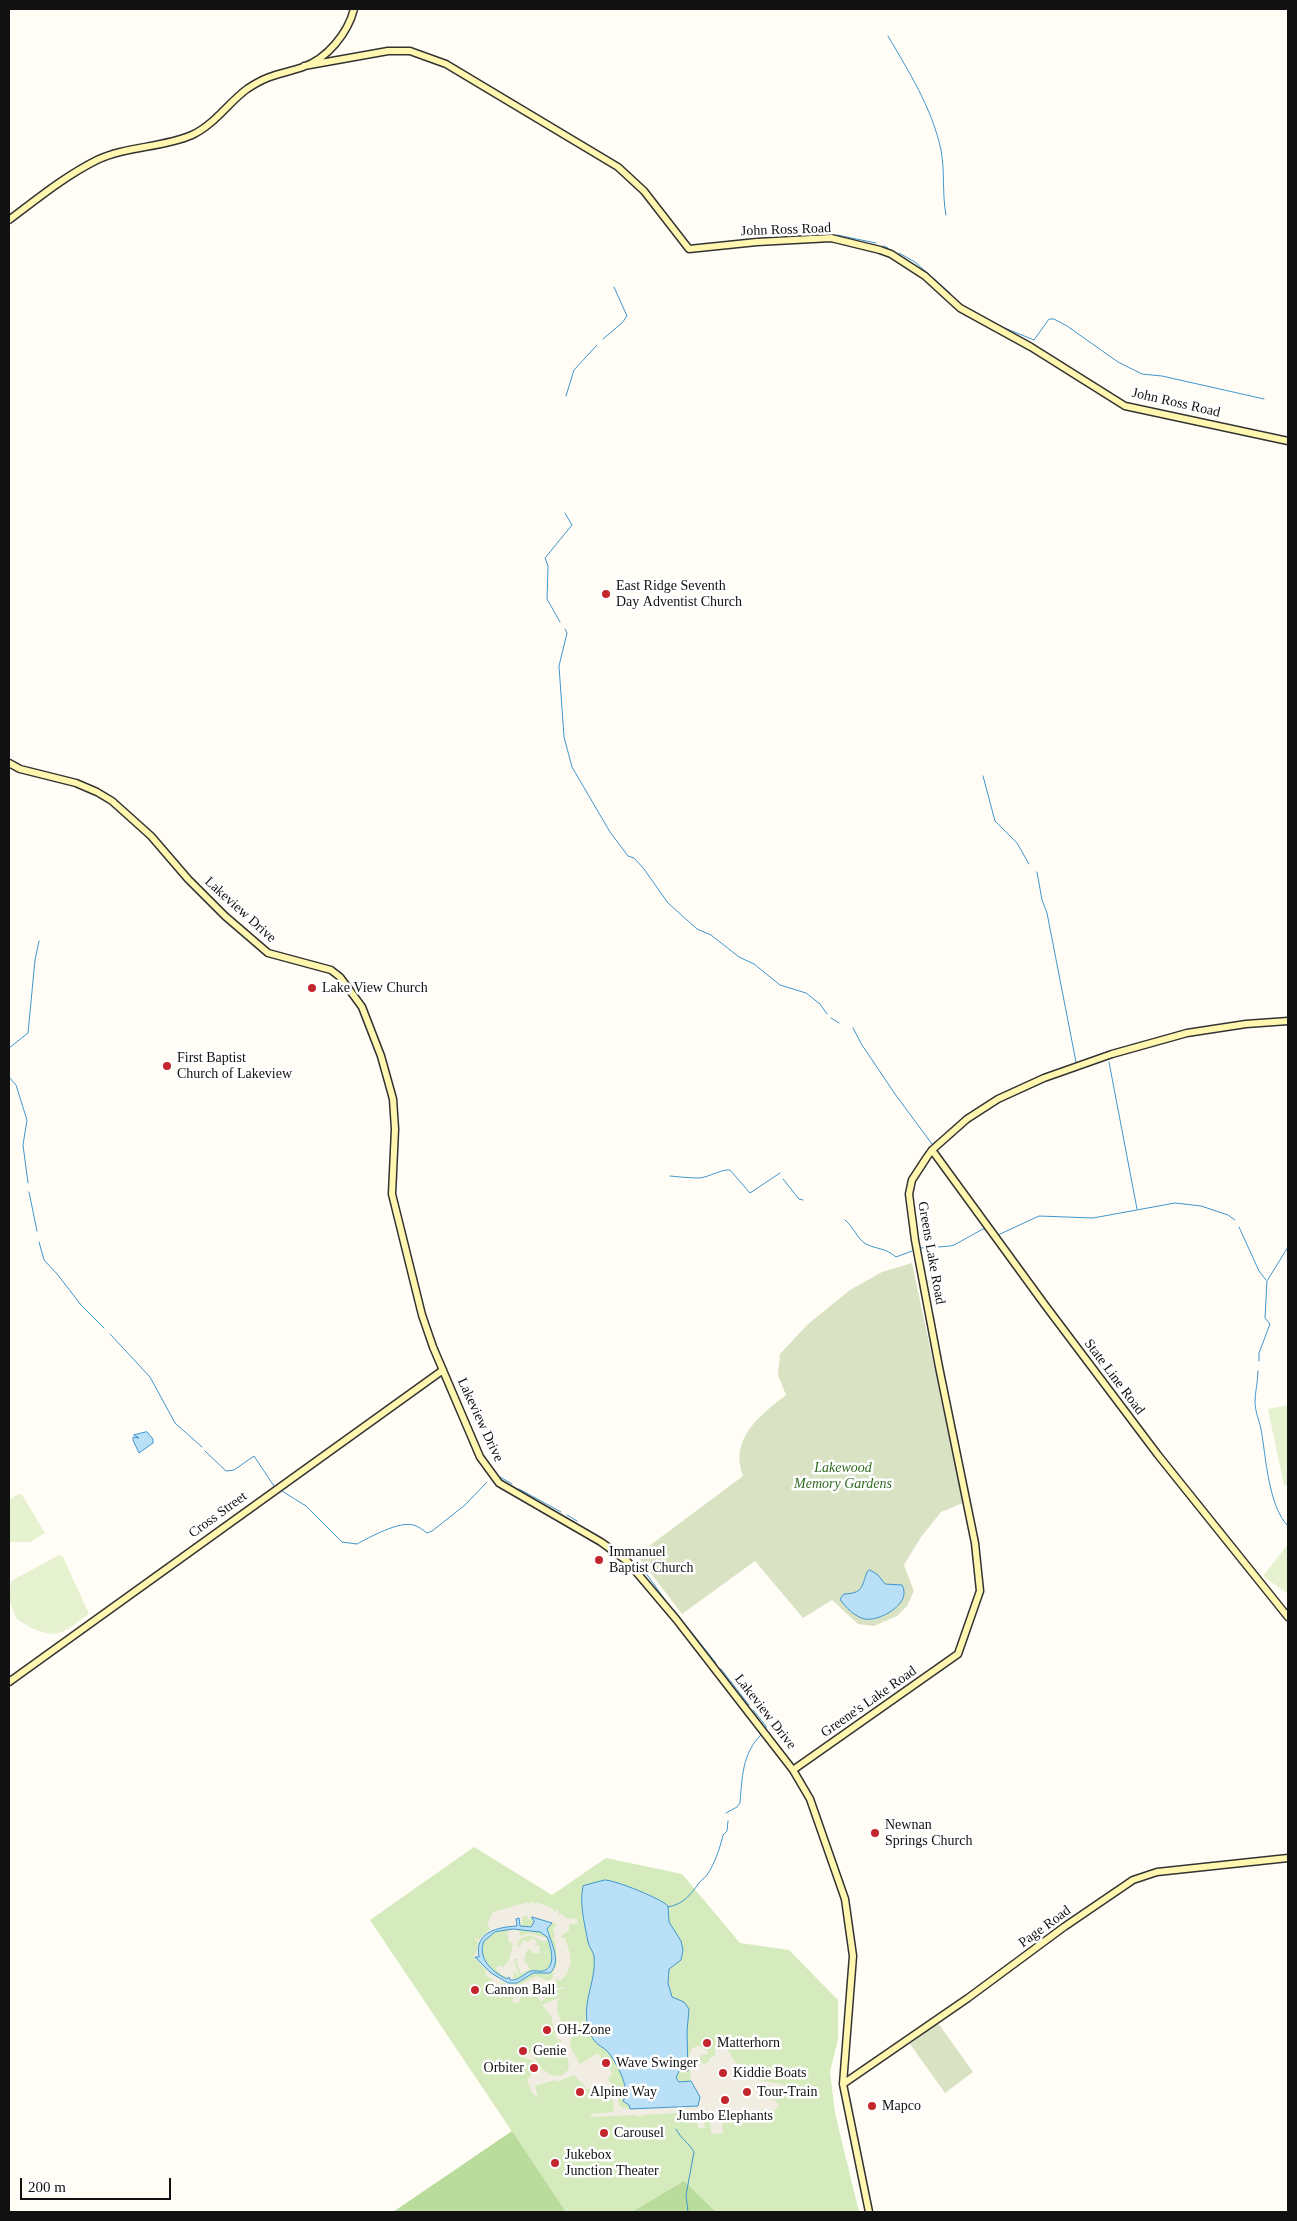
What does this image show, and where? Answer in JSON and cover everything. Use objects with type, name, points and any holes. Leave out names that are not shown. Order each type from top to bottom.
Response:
[{"type":"street","points":[[9,220],[44,194],[97,160],[114,153],[159,145],[191,135],[210,124],[239,95],[260,81],[272,74],[304,66],[331,48],[345,31],[354,9]]},
{"type":"street","name":"John Ross Road","points":[[304,66],[388,50],[420,53],[458,70],[618,167],[644,191],[689,249],[757,242],[830,238],[880,250],[891,254],[926,276],[960,308],[1031,347],[1125,406],[1288,441]]},
{"type":"street","name":"Lakeview Drive","points":[[9,763],[20,769],[76,783],[112,801],[152,836],[188,879],[225,916],[268,953],[331,970],[340,977],[362,1007],[381,1056],[393,1099],[395,1129],[392,1194],[422,1315],[480,1457],[499,1483],[601,1542],[627,1561],[681,1626],[794,1770],[810,1800],[845,1899],[854,1956],[843,2084],[869,2212]]},
{"type":"street","name":"Greens Lake Road","points":[[958,1654],[980,1590],[980,1579],[975,1543],[917,1250],[909,1194],[912,1180],[932,1150],[967,1118],[998,1099],[1044,1078],[1112,1054],[1187,1033],[1246,1024],[1288,1021]]},
{"type":"street","name":"State Line Road","points":[[932,1150],[1044,1305],[1158,1456],[1287,1615]]},
{"type":"street","name":"Cross Street","points":[[9,1682],[443,1370]]},
{"type":"street","name":"Greene's Lake Road","points":[[794,1770],[958,1654]]},
{"type":"street","name":"Page Road","points":[[843,2084],[1133,1880],[1157,1872],[1288,1858]]},
{"type":"green space","name":"Lakewood Memory Gardens","points":[[912,1263],[963,1503],[941,1512],[921,1537],[904,1565],[914,1591],[907,1606],[897,1616],[874,1626],[858,1624],[832,1600],[803,1618],[755,1561],[682,1614],[637,1555],[743,1476],[740,1451],[743,1440],[757,1420],[786,1395],[778,1375],[780,1354],[808,1324],[850,1290],[882,1272]]},
{"type":"green space","points":[[1288,1405],[1288,1484],[1284,1486],[1268,1409]]},
{"type":"green space","points":[[19,1494],[22,1495],[45,1533],[30,1542],[9,1542],[9,1500]]},
{"type":"green space","points":[[1288,1544],[1288,1594],[1263,1576]]},
{"type":"green space","points":[[59,1555],[63,1557],[89,1614],[63,1632],[54,1634],[42,1632],[16,1618],[9,1599],[11,1581]]},
{"type":"green space","points":[[474,1847],[552,1895],[606,1858],[682,1874],[740,1943],[789,1950],[838,2000],[838,2039],[830,2072],[835,2113],[859,2212],[716,2212],[684,2182],[632,2212],[566,2212],[370,1920]]},
{"type":"green space","points":[[938,2023],[973,2072],[945,2093],[910,2044]]},
{"type":"green space","points":[[512,2131],[566,2212],[393,2212]]},
{"type":"green space","points":[[684,2181],[716,2212],[632,2212]]},
{"type":"shaded area","points":[[528,1902],[530,1906],[531,1902],[534,1902],[535,1906],[536,1902],[554,1909],[553,1912],[559,1911],[558,1916],[561,1913],[566,1918],[577,1919],[578,1923],[569,1924],[569,1930],[560,1937],[565,1938],[571,1962],[567,1974],[560,1981],[558,1979],[554,1982],[554,1989],[565,1988],[552,1992],[541,2002],[536,1995],[530,1997],[521,1994],[519,2003],[515,2003],[512,2001],[516,1994],[509,1987],[502,1992],[507,1985],[502,1982],[499,1986],[485,1974],[487,1971],[473,1956],[476,1953],[479,1942],[475,1940],[476,1936],[476,1939],[479,1940],[490,1929],[487,1924],[493,1912]],"holes":[[[527,1915],[528,1920],[532,1917],[557,1924],[553,1929],[557,1964],[553,1978],[548,1981],[537,1976],[517,1986],[508,1983],[476,1957],[479,1957],[480,1942],[492,1930],[517,1926],[516,1919],[522,1927],[522,1917]]]},
{"type":"shaded area","points":[[519,1929],[520,1936],[529,1933],[547,1938],[547,1941],[542,1941],[530,1935],[520,1939],[517,1946],[519,1947],[524,1940],[528,1942],[531,1938],[537,1941],[535,1945],[539,1945],[540,1953],[533,1953],[529,1949],[526,1952],[524,1960],[530,1969],[521,1974],[516,1961],[518,1959],[514,1959],[519,1977],[514,1971],[513,1980],[510,1980],[509,1977],[502,1975],[496,1969],[499,1965],[502,1967],[509,1960],[513,1944],[509,1942],[507,1932],[516,1931],[503,1930]]},
{"type":"shaded area","points":[[561,1997],[558,2000],[557,2010],[563,2028],[566,2030],[570,2027],[578,2028],[570,2041],[571,2048],[580,2064],[598,2053],[601,2058],[601,2066],[610,2069],[612,2073],[608,2079],[617,2093],[619,2106],[623,2108],[698,2106],[698,2096],[691,2081],[689,2055],[692,2048],[699,2046],[708,2051],[708,2054],[701,2055],[700,2059],[703,2064],[707,2063],[715,2055],[716,2042],[723,2049],[724,2047],[727,2049],[736,2063],[744,2065],[747,2075],[751,2079],[781,2084],[800,2094],[787,2099],[782,2089],[768,2086],[772,2097],[779,2105],[774,2111],[761,2109],[757,2113],[746,2112],[726,2116],[722,2120],[723,2133],[711,2134],[710,2114],[707,2111],[701,2114],[705,2128],[698,2128],[696,2112],[642,2115],[641,2117],[636,2115],[591,2117],[591,2114],[614,2112],[612,2095],[607,2090],[587,2089],[574,2075],[557,2082],[555,2080],[535,2086],[538,2098],[532,2093],[527,2080],[532,2074],[538,2072],[538,2066],[532,2060],[524,2058],[531,2052],[542,2069],[551,2075],[561,2076],[568,2070],[567,2057],[554,2047],[562,2041],[556,2038],[551,2016],[542,2005]]},
{"type":"water","points":[[147,1432],[153,1439],[153,1443],[139,1453],[133,1437],[139,1438],[134,1435]]},
{"type":"water","points":[[870,1570],[878,1575],[885,1584],[902,1585],[904,1592],[903,1599],[899,1605],[885,1615],[878,1618],[865,1619],[851,1611],[840,1599],[844,1594],[858,1591],[867,1572]]},
{"type":"water","points":[[605,1880],[638,1890],[668,1906],[669,1922],[681,1941],[683,1950],[681,1960],[669,1969],[668,1983],[672,1997],[684,2002],[689,2009],[687,2032],[688,2071],[679,2071],[676,2078],[679,2082],[691,2081],[700,2097],[698,2106],[630,2109],[629,2105],[623,2101],[625,2085],[617,2066],[609,2053],[595,2042],[591,2035],[586,2014],[593,1976],[594,1956],[585,1929],[582,1893],[583,1886]]},
{"type":"water","points":[[532,1917],[552,1923],[547,1929],[555,1958],[555,1963],[550,1973],[533,1973],[517,1983],[508,1983],[491,1973],[475,1957],[479,1957],[478,1949],[480,1942],[489,1932],[517,1926],[516,1919],[519,1918],[520,1926],[531,1927],[534,1922]],"holes":[[[513,1929],[540,1932],[547,1937],[552,1956],[550,1965],[543,1971],[531,1971],[510,1980],[509,1977],[507,1979],[496,1973],[484,1959],[482,1947],[484,1941],[495,1932]]]},
{"type":"waterway","points":[[888,36],[926,105],[937,135],[942,158],[946,215]]},
{"type":"waterway","points":[[837,235],[876,243]]},
{"type":"waterway","points":[[884,246],[888,248]]},
{"type":"waterway","points":[[899,253],[915,262],[950,293]]},
{"type":"waterway","points":[[603,339],[622,323],[627,316],[614,287]]},
{"type":"waterway","points":[[995,324],[1034,340],[1049,319],[1054,319],[1118,362],[1142,374],[1162,376],[1264,399]]},
{"type":"waterway","points":[[566,396],[574,370],[597,345]]},
{"type":"waterway","points":[[560,622],[547,599],[548,566],[545,558],[572,525],[565,513]]},
{"type":"waterway","points":[[565,629],[567,633],[559,666],[564,737],[572,767],[610,832],[628,856],[634,858],[644,869],[668,903],[697,929],[711,935],[739,957],[754,964],[780,985],[806,993],[820,1004],[827,1014]]},
{"type":"waterway","points":[[983,776],[995,821],[1017,843],[1029,864]]},
{"type":"waterway","points":[[1037,872],[1042,900],[1047,913],[1076,1062]]},
{"type":"waterway","points":[[9,1048],[28,1033],[35,960],[39,941]]},
{"type":"waterway","points":[[831,1018],[839,1023]]},
{"type":"waterway","points":[[853,1028],[862,1045],[895,1094],[932,1144]]},
{"type":"waterway","points":[[1089,1059],[1101,1054]]},
{"type":"waterway","points":[[1109,1062],[1137,1209]]},
{"type":"waterway","points":[[9,1077],[16,1085],[27,1120],[23,1145],[28,1183]]},
{"type":"waterway","points":[[670,1176],[699,1178],[730,1170],[750,1193],[780,1173]]},
{"type":"waterway","points":[[783,1179],[799,1199],[803,1200]]},
{"type":"waterway","points":[[29,1192],[37,1231]]},
{"type":"waterway","points":[[998,1235],[1039,1216],[1093,1218],[1175,1203],[1201,1206],[1228,1215],[1235,1220]]},
{"type":"waterway","points":[[845,1220],[860,1239],[870,1246],[896,1257],[912,1251]]},
{"type":"waterway","points":[[1239,1227],[1259,1271],[1266,1280]]},
{"type":"waterway","points":[[921,1248],[954,1245],[983,1229],[986,1230]]},
{"type":"waterway","points":[[39,1242],[44,1260],[81,1305],[104,1328]]},
{"type":"waterway","points":[[1259,1361],[1259,1353],[1270,1324],[1265,1318],[1267,1281],[1288,1247]]},
{"type":"waterway","points":[[110,1334],[150,1377],[175,1423],[202,1447]]},
{"type":"waterway","points":[[1258,1371],[1255,1405],[1269,1480],[1276,1506],[1288,1526]]},
{"type":"waterway","points":[[205,1451],[226,1471],[234,1470],[254,1456],[274,1486]]},
{"type":"waterway","points":[[500,1477],[512,1484]]},
{"type":"waterway","points":[[282,1491],[306,1506],[342,1542],[357,1544],[400,1525],[415,1526],[427,1533],[432,1531],[465,1505],[487,1482]]},
{"type":"waterway","points":[[519,1489],[561,1512]]},
{"type":"waterway","points":[[567,1515],[577,1521]]},
{"type":"waterway","points":[[640,1565],[666,1601]]},
{"type":"waterway","points":[[673,1609],[716,1663]]},
{"type":"waterway","points":[[721,1669],[749,1705]]},
{"type":"waterway","points":[[753,1710],[766,1728]]},
{"type":"waterway","points":[[726,1813],[737,1807],[740,1803],[744,1767],[750,1750],[761,1735]]},
{"type":"waterway","points":[[668,1907],[678,1904],[686,1898],[707,1875],[717,1855],[723,1835],[727,1831],[728,1821]]},
{"type":"waterway","points":[[676,2129],[694,2152],[686,2195],[688,2212]]},
{"type":"place","name":"East Ridge Seventh Day Adventist Church","points":[[606,594]]},
{"type":"place","name":"Lake View Church","points":[[312,988]]},
{"type":"place","name":"First Baptist Church of Lakeview","points":[[167,1066]]},
{"type":"place","name":"Immanuel Baptist Church","points":[[599,1560]]},
{"type":"place","name":"Newnan Springs Church","points":[[875,1833]]},
{"type":"place","name":"Cannon Ball","points":[[475,1990]]},
{"type":"place","name":"OH-Zone","points":[[547,2030]]},
{"type":"place","name":"Matterhorn","points":[[707,2043]]},
{"type":"place","name":"Genie","points":[[523,2051]]},
{"type":"place","name":"Wave Swinger","points":[[606,2063]]},
{"type":"place","name":"Orbiter","points":[[534,2068]]},
{"type":"place","name":"Kiddie Boats","points":[[723,2073]]},
{"type":"place","name":"Alpine Way","points":[[580,2092]]},
{"type":"place","name":"Tour-Train","points":[[747,2092]]},
{"type":"place","name":"Jumbo Elephants","points":[[725,2100]]},
{"type":"place","name":"Mapco","points":[[872,2106]]},
{"type":"place","name":"Carousel","points":[[604,2133]]},
{"type":"place","name":"Jukebox Junction Theater","points":[[555,2163]]}]
